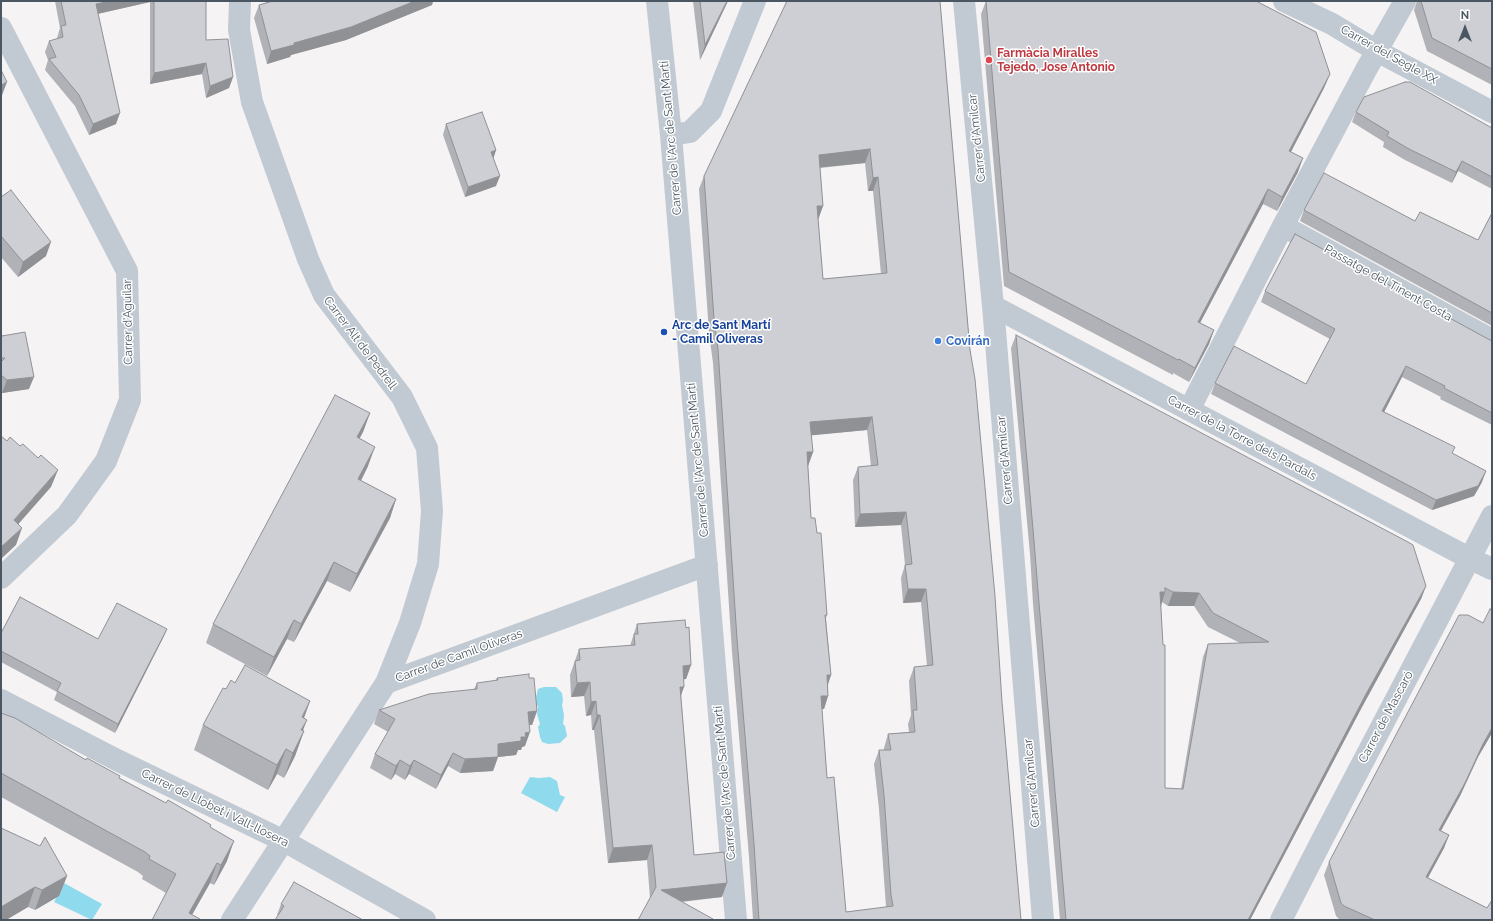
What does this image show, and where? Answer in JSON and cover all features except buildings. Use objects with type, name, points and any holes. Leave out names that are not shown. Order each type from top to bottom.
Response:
[{"type":"street","name":"Carrer Alt de Pedrell","points":[[240,1],[239,30],[252,102],[308,259],[324,295],[402,397],[427,448],[432,511],[428,564],[410,623],[386,683]]},
{"type":"street","name":"Carrer de l'Arc de Sant Martí","points":[[657,1],[671,135],[736,920]]},
{"type":"street","points":[[671,135],[690,132],[711,112],[755,1]]},
{"type":"street","name":"Carrer d'Amílcar","points":[[964,1],[993,306],[1043,920]]},
{"type":"street","name":"Carrer del Segle XX","points":[[1284,1],[1332,24],[1492,112]]},
{"type":"street","points":[[1189,410],[1283,226],[1377,50],[1405,1]]},
{"type":"street","name":"Carrer d'Aguilar","points":[[1,28],[127,271],[130,400],[106,461],[76,503],[67,515],[1,578]]},
{"type":"street","name":"Passatge del Tinent Costa","points":[[1283,226],[1492,340]]},
{"type":"street","name":"Carrer de la Torre dels Pardals","points":[[993,306],[1492,569]]},
{"type":"street","name":"Carrer de Mascaró","points":[[1288,918],[1323,838],[1492,516]]},
{"type":"street","name":"Carrer de Camil Oliveras","points":[[232,920],[386,683],[707,565]]},
{"type":"street","name":"Carrer de Llobet i Vall-llosera","points":[[1,700],[117,760],[284,841],[425,920]]},
{"type":"water","points":[[544,687],[556,687],[562,693],[564,715],[563,724],[565,726],[567,736],[560,743],[548,744],[542,742],[540,737],[538,727],[540,724],[537,714],[538,707],[535,701],[538,689]]},
{"type":"water","points":[[530,777],[550,777],[557,781],[560,795],[565,797],[557,812],[521,793]]},
{"type":"water","points":[[64,883],[102,904],[92,920],[54,902]]},
{"type":"place","name":"Farmàcia Miralles Tejedo, Jose Antonio","points":[[989,60]]},
{"type":"place","name":"Arc de Sant Martí - Camil Oliveras","points":[[664,332]]},
{"type":"place","name":"Covirán","points":[[938,341]]}]
